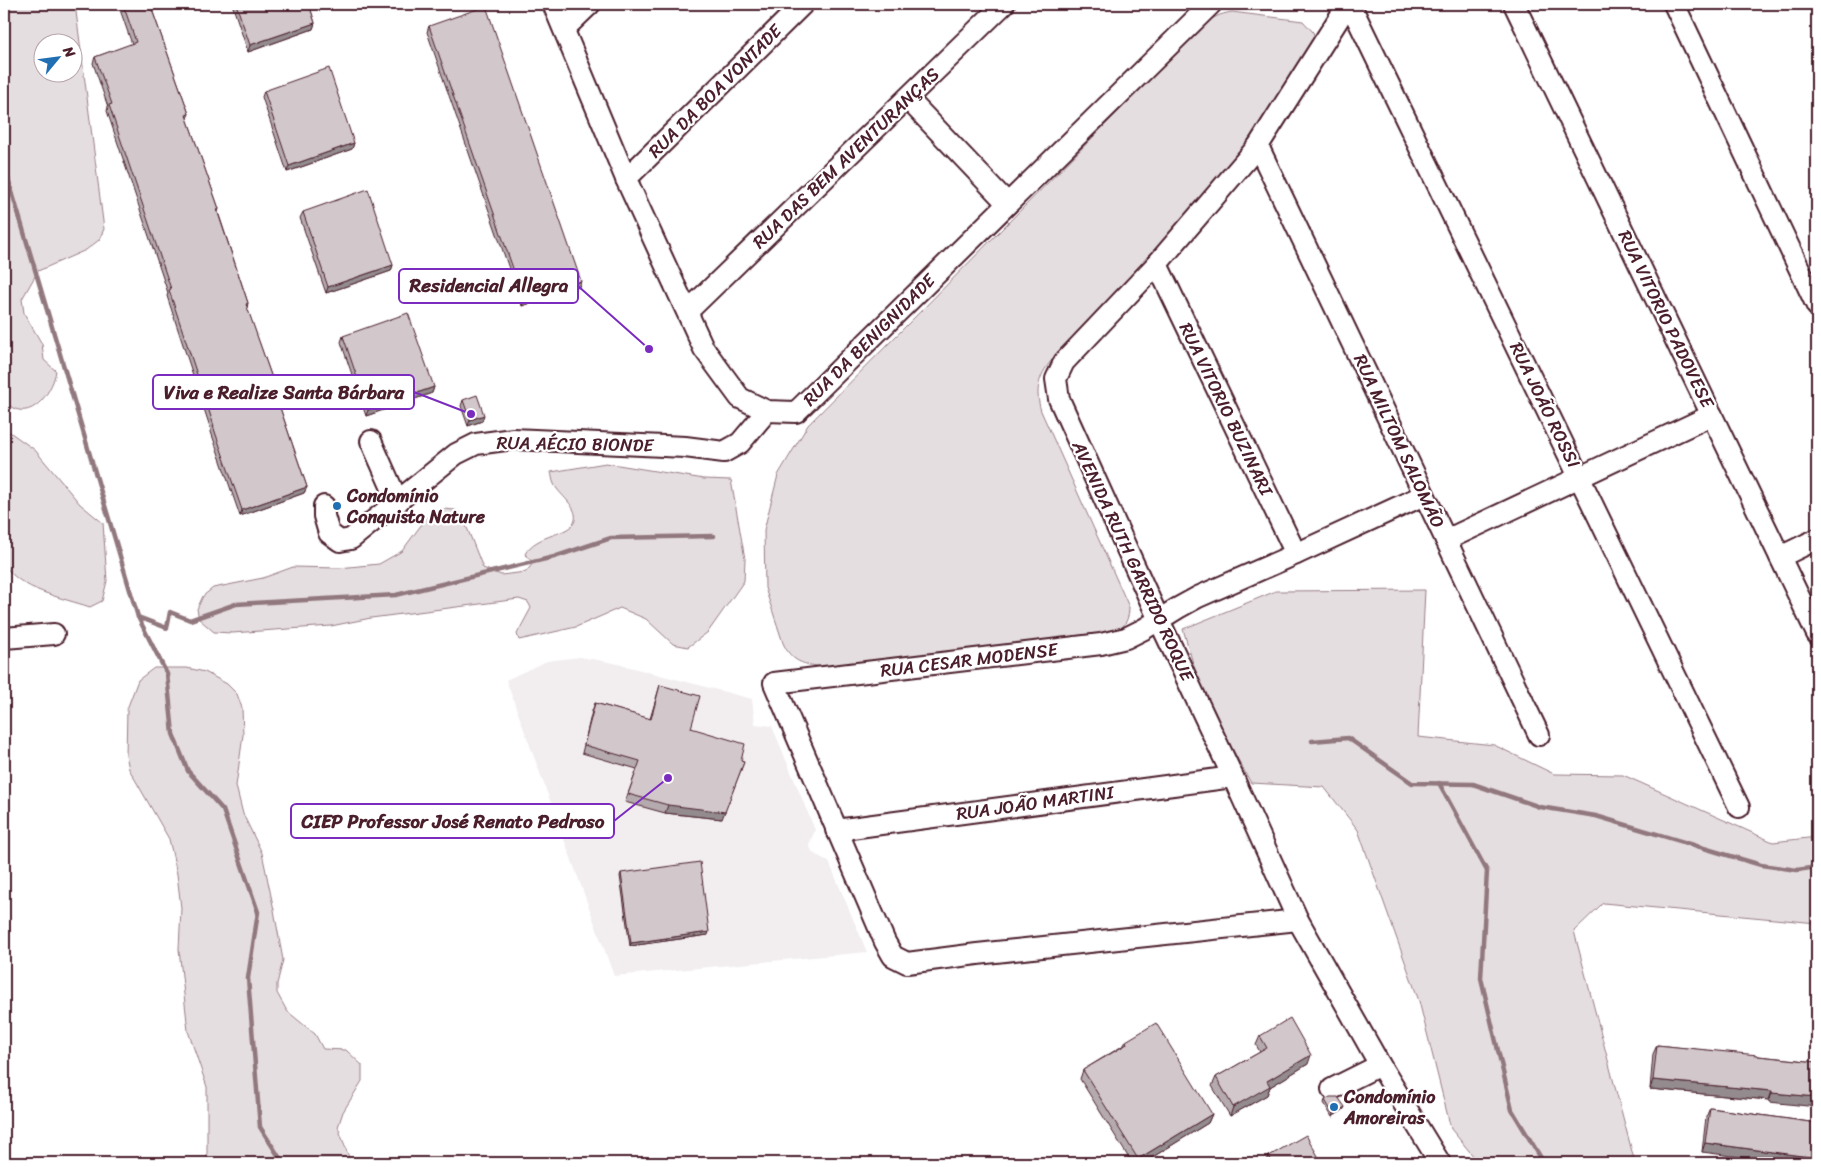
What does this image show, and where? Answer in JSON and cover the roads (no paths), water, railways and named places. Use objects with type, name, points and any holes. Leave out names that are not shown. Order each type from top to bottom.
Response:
[{"type":"street","name":"RUA DA BENIGNIDADE","points":[[553,4],[626,179],[704,349],[740,398],[767,411],[796,412],[1211,4]]},
{"type":"street","points":[[564,29],[590,4]]},
{"type":"street","name":"RUA DA BOA VONTADE","points":[[626,179],[803,4]]},
{"type":"street","name":"RUA DAS BEM AVENTURANÇAS","points":[[688,311],[1004,4]]},
{"type":"street","name":"AVENIDA RUTH GARRIDO ROQUE","points":[[1349,4],[1258,146],[1156,264],[1064,362],[1056,379],[1060,399],[1159,620],[1233,776],[1298,920],[1380,1065],[1440,1163]]},
{"type":"street","name":"RUA JOÃO ROSSI","points":[[1349,4],[1739,807]]},
{"type":"street","name":"RUA VITORIO PADOVESE","points":[[1514,4],[1817,634]]},
{"type":"street","points":[[1674,4],[1817,306]]},
{"type":"street","points":[[908,99],[1007,203]]},
{"type":"street","name":"RUA MILTOM SALOMÃO","points":[[1258,146],[1539,736]]},
{"type":"street","name":"RUA VITORIO BUZINARI","points":[[1156,264],[1296,554]]},
{"type":"street","name":"RUA AÉCIO BIONDE","points":[[324,511],[328,534],[340,541],[351,539],[456,454],[476,444],[513,439],[686,447],[724,452],[740,443],[767,411]]},
{"type":"street","points":[[1446,540],[1712,415]]},
{"type":"street","points":[[371,441],[398,502]]},
{"type":"street","name":"RUA CESAR MODENSE","points":[[836,830],[774,683],[1101,644],[1126,638],[1198,597],[1424,495]]},
{"type":"street","points":[[1780,557],[1817,539]]},
{"type":"street","points":[[4,638],[54,634]]},
{"type":"street","name":"RUA JOÃO MARTINI","points":[[836,830],[1233,776]]},
{"type":"street","points":[[836,830],[885,942],[893,956],[907,963],[1298,920]]},
{"type":"street","points":[[1332,1089],[1380,1065]]},
{"type":"waterway","points":[[4,165],[138,617],[167,674],[173,734],[188,771],[223,810],[258,912],[248,978],[260,1127],[283,1163]]},
{"type":"waterway","points":[[138,617],[167,628],[170,612],[190,620],[236,604],[396,595],[554,557],[611,538],[714,536]]},
{"type":"waterway","points":[[1312,741],[1348,738],[1412,783],[1473,784],[1540,807],[1596,816],[1761,865],[1797,870],[1817,867]]},
{"type":"waterway","points":[[1439,783],[1487,871],[1481,978],[1512,1110],[1544,1163]]},
{"type":"place","name":"Residencial Allegra","points":[[649,349]]},
{"type":"place","name":"Viva e Realize Santa Bárbara","points":[[471,414]]},
{"type":"place","name":"Condomínio Conquista Nature","points":[[337,506]]},
{"type":"place","name":"CIEP Professor José Renato Pedroso","points":[[668,778]]},
{"type":"place","name":"Condomínio Amoreiras","points":[[1334,1107]]}]
